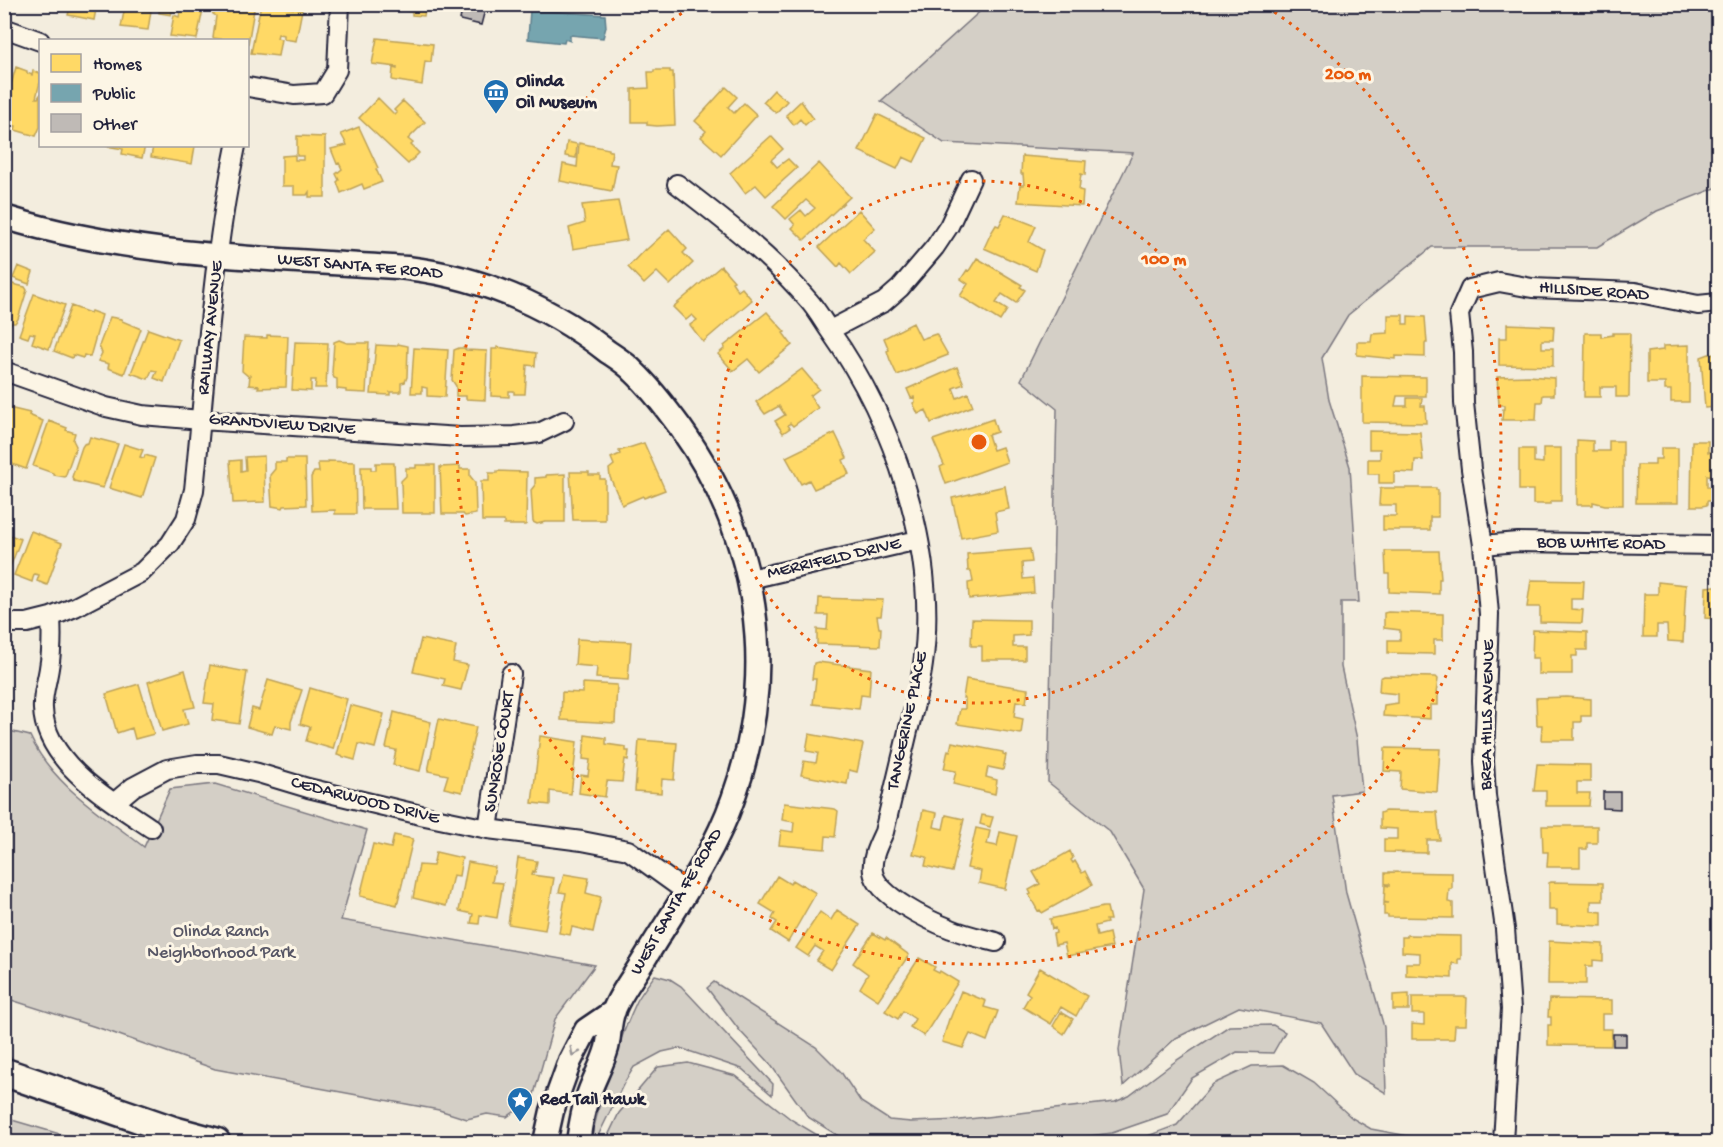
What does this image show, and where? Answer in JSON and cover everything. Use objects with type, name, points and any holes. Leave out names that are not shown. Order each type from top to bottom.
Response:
[{"type":"main road","points":[[4,1072],[216,1143]]},
{"type":"street","points":[[249,89],[294,95],[323,93],[337,70],[340,4]]},
{"type":"street","points":[[4,28],[39,41]]},
{"type":"street","name":"RAILWAY AVENUE","points":[[4,623],[27,623],[51,617],[142,572],[170,544],[186,519],[194,490],[218,255],[227,189],[236,147]]},
{"type":"street","points":[[830,330],[884,302],[900,288],[935,247],[949,226],[971,179]]},
{"type":"street","name":"TANGERINE PLACE","points":[[677,184],[749,240],[810,301],[853,364],[888,436],[903,472],[918,540],[925,590],[924,663],[884,832],[874,853],[873,873],[881,889],[919,914],[952,930],[996,942]]},
{"type":"street","name":"WEST SANTA FE ROAD","points":[[4,217],[87,238],[143,249],[407,267],[473,280],[535,304],[589,336],[634,371],[666,408],[700,456],[725,504],[741,546],[750,579],[757,656],[755,703],[746,755],[734,798],[719,835],[614,1011],[607,1048],[587,1098],[578,1143]]},
{"type":"street","name":"HILLSIDE ROAD","points":[[1470,289],[1498,282],[1532,288],[1635,292],[1698,305],[1719,303]]},
{"type":"street","name":"BREA HILLS AVENUE","points":[[1470,289],[1459,314],[1463,352],[1464,403],[1471,469],[1483,545],[1489,614],[1484,761],[1486,796],[1505,929],[1511,1009],[1503,1143]]},
{"type":"street","name":"GRANDVIEW DRIVE","points":[[4,371],[106,407],[142,415],[460,437],[539,433],[564,421]]},
{"type":"street","name":"MERRIFELD DRIVE","points":[[750,579],[918,540]]},
{"type":"street","name":"BOB WHITE ROAD","points":[[1483,545],[1518,542],[1719,545]]},
{"type":"street","points":[[51,617],[52,641],[43,710],[45,727],[54,746],[67,763],[86,781],[151,828]]},
{"type":"street","name":"SUNROSE COURT","points":[[488,829],[511,674]]},
{"type":"street","name":"CEDARWOOD DRIVE","points":[[114,803],[133,787],[167,769],[197,764],[219,764],[258,772],[308,789],[488,829],[582,841],[627,850],[685,891]]},
{"type":"street","name":"WEST SANTA FE ROAD","points":[[545,1143],[552,1111],[570,1061],[586,1030],[614,1011]]},
{"type":"green space","points":[[987,5],[1718,5],[1718,187],[1657,211],[1597,247],[1432,247],[1348,315],[1322,358],[1329,400],[1350,467],[1359,602],[1341,602],[1341,667],[1357,739],[1362,791],[1332,795],[1346,893],[1384,1027],[1386,1093],[1354,1074],[1321,1023],[1239,1007],[1176,1038],[1123,1086],[1119,1050],[1144,889],[1110,832],[1048,782],[1057,409],[1021,380],[1133,153],[944,143],[881,101]]},
{"type":"green space","name":"Olinda Ranch Neighborhood Park","points":[[5,730],[30,736],[51,770],[65,784],[144,847],[170,789],[215,784],[367,830],[341,920],[595,965],[555,1019],[529,1112],[514,1112],[507,1117],[487,1114],[467,1119],[439,1110],[215,1069],[5,998]]},
{"type":"green space","points":[[655,975],[670,979],[681,986],[773,1084],[772,1095],[742,1069],[680,1048],[662,1052],[634,1067],[596,1140],[591,1142],[604,1089],[623,1034],[637,1001]]},
{"type":"green space","points":[[714,982],[816,1047],[841,1072],[861,1102],[889,1120],[911,1122],[960,1120],[1115,1102],[1129,1096],[1177,1060],[1229,1026],[1273,1025],[1285,1032],[1273,1053],[1237,1052],[1192,1078],[1167,1114],[1112,1133],[1044,1142],[848,1142],[808,1117],[768,1061],[740,1031],[707,988]]},
{"type":"green space","points":[[688,1063],[736,1076],[792,1120],[829,1142],[605,1142],[619,1113],[658,1067]]},
{"type":"green space","points":[[1283,1065],[1314,1083],[1352,1118],[1371,1129],[1440,1142],[1132,1142],[1177,1125],[1213,1084],[1252,1066]]},
{"type":"green space","points":[[5,1118],[87,1142],[5,1142]]},
{"type":"building: Homes","points":[[71,4],[97,4],[94,20],[68,15]]},
{"type":"building: Homes","points":[[131,4],[152,4],[148,30],[121,27],[125,6],[130,7]]},
{"type":"building: Homes","points":[[160,4],[204,4],[197,39],[170,36],[174,15],[179,17],[180,12],[172,11],[171,15],[159,13]]},
{"type":"building: Homes","points":[[214,4],[255,4],[249,39],[213,38],[216,16],[211,8]]},
{"type":"building: Homes","points":[[261,4],[302,10],[296,41],[284,39],[284,35],[278,34],[277,38],[281,39],[278,56],[251,53]]},
{"type":"building: Homes","points":[[404,4],[426,4],[424,16],[412,15],[412,12],[404,8]]},
{"type":"building: Homes","points":[[377,38],[433,44],[431,62],[425,61],[422,85],[392,80],[393,68],[397,69],[397,67],[372,64]]},
{"type":"building: Homes","points":[[16,67],[32,75],[33,71],[39,73],[36,98],[39,96],[39,129],[36,136],[15,130],[16,126],[4,123],[4,109]]},
{"type":"building: Homes","points":[[654,70],[673,72],[675,125],[657,126],[647,125],[647,122],[632,122],[632,89],[649,88],[648,72],[654,72]]},
{"type":"building: Homes","points":[[726,87],[737,97],[728,107],[734,113],[744,103],[757,115],[721,155],[701,137],[706,131],[695,121]]},
{"type":"building: Homes","points":[[774,90],[787,101],[776,113],[763,102]]},
{"type":"building: Homes","points":[[378,98],[395,115],[397,113],[394,110],[403,101],[425,122],[408,139],[419,153],[408,164],[359,118]]},
{"type":"building: Homes","points":[[801,101],[813,118],[805,125],[800,119],[794,125],[786,115]]},
{"type":"building: Homes","points":[[877,114],[926,138],[914,162],[903,157],[897,169],[859,151]]},
{"type":"building: Homes","points":[[359,127],[382,182],[364,189],[362,184],[341,193],[336,174],[342,169],[339,163],[337,164],[331,149],[347,145],[341,134]]},
{"type":"building: Homes","points":[[297,136],[325,137],[325,197],[309,197],[309,192],[307,195],[294,195],[294,186],[282,186],[282,156],[295,155],[295,160],[303,160],[303,156],[297,156]]},
{"type":"building: Homes","points":[[771,136],[783,149],[771,160],[777,167],[788,159],[797,168],[766,196],[756,185],[745,193],[730,173]]},
{"type":"building: Homes","points":[[567,142],[577,144],[576,158],[565,156]]},
{"type":"building: Homes","points":[[579,143],[612,151],[610,164],[617,165],[612,191],[560,181],[563,164],[577,167]]},
{"type":"building: Homes","points":[[112,147],[145,147],[142,158],[122,154],[123,149]]},
{"type":"building: Homes","points":[[153,147],[195,147],[192,164],[151,157]]},
{"type":"building: Homes","points":[[1022,156],[1086,161],[1085,175],[1081,174],[1079,190],[1083,191],[1082,206],[1018,202],[1020,185],[1024,185],[1023,174],[1021,174]]},
{"type":"building: Homes","points":[[819,163],[850,197],[804,240],[792,228],[795,225],[790,219],[801,210],[806,216],[815,208],[806,200],[786,219],[773,206]]},
{"type":"building: Homes","points":[[618,201],[627,240],[573,249],[569,228],[585,223],[582,205]]},
{"type":"building: Homes","points":[[859,210],[875,228],[863,239],[875,252],[851,274],[841,263],[838,267],[819,247]]},
{"type":"building: Homes","points":[[1005,214],[1036,226],[1029,242],[1043,250],[1036,271],[984,248],[991,233],[996,225],[999,226]]},
{"type":"building: Homes","points":[[669,229],[687,249],[683,253],[693,263],[670,285],[657,272],[644,284],[628,267]]},
{"type":"building: Homes","points":[[977,258],[1022,285],[1020,287],[1025,290],[1016,303],[1002,294],[996,303],[1007,310],[1000,321],[960,296],[968,284],[961,279]]},
{"type":"building: Homes","points":[[18,266],[33,272],[29,284],[13,278]]},
{"type":"building: Homes","points":[[721,266],[734,281],[732,282],[738,291],[742,288],[752,300],[703,342],[690,325],[697,320],[692,315],[686,320],[673,307]]},
{"type":"building: Homes","points":[[4,282],[25,287],[27,290],[18,319],[15,323],[11,323],[8,331],[4,330]]},
{"type":"building: Homes","points":[[34,294],[65,305],[49,349],[32,343],[35,334],[30,333],[28,338],[19,335]]},
{"type":"building: Homes","points":[[71,306],[102,315],[90,357],[84,355],[83,358],[73,355],[72,358],[54,351]]},
{"type":"building: Homes","points":[[767,312],[785,332],[783,333],[792,345],[759,372],[748,359],[733,371],[718,354],[725,348],[724,346]]},
{"type":"building: Homes","points":[[1388,315],[1403,315],[1403,324],[1408,324],[1408,316],[1425,317],[1427,343],[1425,343],[1425,357],[1395,356],[1395,359],[1357,355],[1357,342],[1371,342],[1372,334],[1388,333]]},
{"type":"building: Homes","points":[[110,317],[121,319],[141,329],[124,374],[108,368],[109,364],[98,361],[102,353],[99,346]]},
{"type":"building: Homes","points":[[913,323],[921,339],[936,334],[948,355],[897,375],[884,338]]},
{"type":"building: Homes","points":[[1507,324],[1554,326],[1553,340],[1542,340],[1542,348],[1553,348],[1553,366],[1499,365],[1499,338],[1507,338]]},
{"type":"building: Homes","points":[[148,329],[179,340],[164,382],[154,378],[157,371],[152,370],[148,379],[131,373]]},
{"type":"building: Homes","points":[[1585,333],[1601,333],[1601,337],[1613,335],[1613,333],[1630,333],[1629,397],[1616,397],[1616,387],[1600,387],[1600,397],[1584,397]]},
{"type":"building: Homes","points":[[267,335],[288,336],[286,387],[258,388],[259,386],[249,385],[250,375],[242,371],[244,337],[267,338]]},
{"type":"building: Homes","points":[[339,340],[347,343],[369,343],[366,393],[337,389],[337,379],[332,373],[334,342]]},
{"type":"building: Homes","points":[[295,342],[328,343],[326,388],[315,388],[316,380],[311,380],[311,391],[292,390]]},
{"type":"building: Homes","points":[[398,344],[408,346],[407,377],[405,382],[401,383],[401,392],[390,392],[390,395],[371,394],[376,345],[396,346]]},
{"type":"building: Homes","points":[[1689,345],[1689,402],[1671,402],[1671,390],[1665,390],[1665,383],[1647,383],[1647,352],[1663,350],[1663,346]]},
{"type":"building: Homes","points":[[497,347],[536,353],[535,366],[527,365],[525,394],[514,394],[514,391],[509,391],[509,397],[491,396],[492,349],[497,349]]},
{"type":"building: Homes","points":[[414,348],[448,350],[445,397],[427,396],[427,388],[422,387],[422,393],[411,393]]},
{"type":"building: Homes","points":[[459,348],[487,351],[485,400],[456,396],[456,386],[452,380],[454,350]]},
{"type":"building: Homes","points":[[1709,354],[1718,355],[1718,407],[1705,408],[1701,357]]},
{"type":"building: Homes","points":[[957,367],[964,384],[953,388],[957,398],[968,393],[973,406],[931,423],[926,410],[918,414],[913,403],[915,402],[914,397],[911,398],[907,389]]},
{"type":"building: Homes","points":[[802,369],[819,389],[810,396],[818,408],[793,426],[790,423],[788,425],[790,428],[783,433],[775,421],[785,415],[779,406],[765,414],[756,402]]},
{"type":"building: Homes","points":[[1362,376],[1426,377],[1426,396],[1397,396],[1395,406],[1407,406],[1407,398],[1422,398],[1421,406],[1425,406],[1426,423],[1362,422]]},
{"type":"building: Homes","points":[[1497,377],[1554,378],[1554,395],[1543,395],[1542,402],[1537,402],[1536,420],[1502,420],[1505,405],[1499,405]]},
{"type":"building: Homes","points":[[9,408],[30,413],[29,415],[43,421],[26,469],[4,461],[4,415],[6,416]]},
{"type":"building: Homes","points":[[993,419],[997,432],[988,435],[993,450],[1002,447],[1007,462],[946,484],[940,467],[944,465],[933,440]]},
{"type":"building: Homes","points":[[49,421],[75,433],[73,440],[76,446],[65,477],[33,466]]},
{"type":"building: Homes","points":[[1369,431],[1420,432],[1423,460],[1415,460],[1414,473],[1394,472],[1394,483],[1379,483],[1379,474],[1368,474],[1368,459],[1380,459],[1380,449],[1369,449]]},
{"type":"building: Homes","points":[[835,433],[847,458],[843,460],[849,474],[814,489],[809,480],[801,484],[786,457]]},
{"type":"building: Homes","points":[[90,437],[118,444],[103,488],[74,481],[72,477],[82,447],[88,443]]},
{"type":"building: Homes","points":[[1577,440],[1593,441],[1593,451],[1609,451],[1609,441],[1623,441],[1623,505],[1593,502],[1593,505],[1577,505]]},
{"type":"building: Homes","points":[[1692,441],[1708,441],[1708,452],[1718,452],[1718,476],[1707,475],[1707,487],[1716,487],[1715,501],[1707,501],[1707,505],[1702,506],[1691,506]]},
{"type":"building: Homes","points":[[644,443],[665,490],[622,505],[610,477],[609,469],[614,465],[611,458],[620,454],[619,451]]},
{"type":"building: Homes","points":[[124,444],[143,450],[140,457],[144,458],[145,455],[155,458],[142,498],[109,488]]},
{"type":"building: Homes","points":[[1543,448],[1561,448],[1561,501],[1551,501],[1551,504],[1533,504],[1533,490],[1519,490],[1519,449],[1534,449],[1534,462],[1543,463]]},
{"type":"building: Homes","points":[[1661,448],[1678,448],[1678,503],[1636,503],[1637,465],[1655,465],[1655,459],[1661,459]]},
{"type":"building: Homes","points":[[264,456],[265,502],[233,503],[230,461],[241,460],[241,471],[246,470],[245,457]]},
{"type":"building: Homes","points":[[286,459],[305,459],[306,505],[284,506],[283,508],[272,506],[270,475],[275,469],[275,462],[286,462]]},
{"type":"building: Homes","points":[[328,461],[355,462],[356,514],[335,514],[335,510],[312,511],[311,477],[314,472],[319,472],[318,463],[328,463]]},
{"type":"building: Homes","points":[[376,463],[394,463],[396,509],[362,509],[361,467],[371,467],[371,470],[376,470]]},
{"type":"building: Homes","points":[[416,465],[435,465],[435,513],[402,513],[401,481],[406,476],[406,468],[416,468]]},
{"type":"building: Homes","points":[[460,466],[460,469],[470,469],[470,476],[475,482],[476,514],[465,516],[463,514],[442,514],[440,467]]},
{"type":"building: Homes","points":[[497,471],[527,472],[526,525],[504,525],[504,521],[482,521],[481,481],[489,481],[489,473],[497,473]]},
{"type":"building: Homes","points":[[570,472],[589,472],[589,475],[600,475],[600,479],[605,479],[605,520],[573,520]]},
{"type":"building: Homes","points":[[565,474],[565,522],[537,524],[533,522],[531,490],[535,485],[535,478]]},
{"type":"building: Homes","points":[[1005,486],[1009,509],[995,512],[998,531],[961,538],[952,498]]},
{"type":"building: Homes","points":[[1436,488],[1438,490],[1438,517],[1430,517],[1430,530],[1383,530],[1383,516],[1396,516],[1396,505],[1379,505],[1380,489]]},
{"type":"building: Homes","points":[[31,531],[62,543],[47,585],[37,581],[39,575],[34,574],[32,582],[14,575]]},
{"type":"building: Homes","points":[[4,533],[21,539],[4,583]]},
{"type":"building: Homes","points":[[1030,549],[1032,562],[1022,563],[1023,579],[1033,578],[1034,593],[969,599],[968,583],[973,582],[971,571],[968,571],[967,554]]},
{"type":"building: Homes","points":[[1385,551],[1439,551],[1441,579],[1439,579],[1439,594],[1389,592]]},
{"type":"building: Homes","points":[[1531,580],[1584,581],[1583,599],[1571,599],[1571,609],[1583,610],[1582,623],[1540,622],[1540,607],[1527,607]]},
{"type":"building: Homes","points":[[1658,582],[1686,585],[1683,642],[1668,641],[1667,625],[1657,625],[1657,637],[1643,637],[1644,594],[1658,594]]},
{"type":"building: Homes","points":[[1718,586],[1718,619],[1705,618],[1706,587]]},
{"type":"building: Homes","points":[[819,598],[883,600],[881,616],[877,616],[879,628],[881,628],[880,646],[817,644],[817,629],[827,630],[828,615],[818,615]]},
{"type":"building: Homes","points":[[1384,613],[1443,614],[1443,640],[1434,640],[1434,654],[1388,653],[1388,640],[1400,640],[1400,630],[1384,628]]},
{"type":"building: Homes","points":[[972,619],[1029,620],[1029,635],[1013,636],[1013,647],[1025,647],[1025,660],[982,660],[982,646],[971,646]]},
{"type":"building: Homes","points":[[1533,630],[1587,632],[1587,650],[1577,650],[1577,656],[1572,656],[1572,674],[1538,674],[1538,658],[1532,658]]},
{"type":"building: Homes","points":[[421,639],[456,646],[453,662],[468,665],[461,690],[443,686],[445,679],[413,672]]},
{"type":"building: Homes","points":[[577,639],[631,642],[628,680],[596,678],[597,667],[575,665]]},
{"type":"building: Homes","points":[[814,663],[871,669],[869,696],[861,695],[859,709],[813,704],[816,679],[812,679]]},
{"type":"building: Homes","points":[[210,665],[247,672],[239,724],[212,720],[214,704],[204,703]]},
{"type":"building: Homes","points":[[185,670],[195,707],[184,709],[188,724],[162,731],[148,682]]},
{"type":"building: Homes","points":[[1384,676],[1436,677],[1438,679],[1436,694],[1438,694],[1438,705],[1430,705],[1430,719],[1383,716],[1384,705],[1398,703],[1398,694],[1379,692],[1380,678]]},
{"type":"building: Homes","points":[[966,679],[1028,689],[1026,703],[1016,701],[1014,717],[1023,719],[1021,734],[957,724],[960,709],[965,709],[965,698],[963,698]]},
{"type":"building: Homes","points":[[268,680],[302,690],[291,722],[291,729],[275,725],[272,734],[247,727],[252,708],[259,710]]},
{"type":"building: Homes","points":[[583,683],[617,685],[615,723],[561,720],[562,692],[583,693]]},
{"type":"building: Homes","points":[[139,684],[154,734],[135,739],[132,728],[117,733],[106,694]]},
{"type":"building: Homes","points":[[310,688],[347,699],[333,749],[306,741],[310,727],[300,724]]},
{"type":"building: Homes","points":[[1536,698],[1591,699],[1591,716],[1581,716],[1581,722],[1574,722],[1574,740],[1541,740],[1542,725],[1537,725]]},
{"type":"building: Homes","points":[[350,705],[384,714],[375,748],[359,744],[355,760],[337,755]]},
{"type":"building: Homes","points":[[394,712],[431,722],[420,771],[393,765],[396,750],[386,748]]},
{"type":"building: Homes","points":[[439,719],[476,727],[462,792],[444,788],[448,775],[428,771]]},
{"type":"building: Homes","points":[[809,734],[863,744],[857,772],[849,770],[847,784],[801,775],[804,761],[816,763],[818,753],[806,751]]},
{"type":"building: Homes","points":[[585,735],[606,738],[606,744],[626,747],[626,751],[629,751],[628,760],[625,759],[622,782],[607,781],[605,797],[579,793],[581,775],[588,776],[590,760],[583,759]]},
{"type":"building: Homes","points":[[540,736],[577,742],[571,794],[550,791],[550,805],[532,803]]},
{"type":"building: Homes","points":[[639,740],[677,743],[674,780],[662,779],[661,793],[635,791]]},
{"type":"building: Homes","points":[[952,742],[1003,752],[1006,755],[1003,770],[988,767],[986,777],[997,780],[995,794],[953,784],[956,771],[944,769]]},
{"type":"building: Homes","points":[[1385,748],[1440,749],[1437,792],[1400,789],[1401,772],[1384,771]]},
{"type":"building: Homes","points":[[1537,764],[1590,765],[1590,782],[1577,782],[1577,793],[1590,793],[1589,806],[1546,806],[1546,791],[1534,791]]},
{"type":"building: Homes","points":[[784,803],[838,811],[835,837],[826,836],[825,849],[779,845],[781,830],[793,832],[794,822],[782,820]]},
{"type":"building: Homes","points":[[923,810],[937,813],[934,827],[943,829],[946,815],[964,819],[952,872],[925,866],[927,857],[913,854]]},
{"type":"building: Homes","points":[[1385,811],[1437,812],[1440,840],[1427,840],[1427,853],[1384,852],[1384,839],[1397,839],[1397,829],[1380,828],[1380,813]]},
{"type":"building: Homes","points":[[982,815],[993,817],[990,827],[980,824]]},
{"type":"building: Homes","points":[[1542,826],[1597,826],[1597,843],[1587,843],[1587,849],[1580,849],[1580,867],[1547,867],[1548,852],[1543,852]]},
{"type":"building: Homes","points":[[976,828],[990,831],[987,844],[997,846],[1000,832],[1017,836],[1005,889],[979,883],[981,871],[967,868]]},
{"type":"building: Homes","points":[[394,835],[413,839],[397,905],[360,896],[373,844],[391,848]]},
{"type":"building: Homes","points":[[1070,851],[1073,858],[1071,860],[1073,863],[1075,861],[1082,873],[1085,871],[1092,885],[1042,913],[1038,911],[1029,895],[1031,894],[1029,890],[1040,884],[1033,872]]},
{"type":"building: Homes","points":[[436,852],[462,858],[459,876],[453,875],[446,906],[413,898],[419,865],[433,866]]},
{"type":"building: Homes","points":[[518,858],[537,861],[535,872],[533,871],[532,875],[554,878],[545,930],[508,924]]},
{"type":"building: Homes","points":[[468,862],[495,867],[492,882],[503,883],[497,918],[480,915],[479,924],[471,923],[473,914],[459,911]]},
{"type":"building: Homes","points":[[1385,873],[1452,873],[1452,889],[1449,889],[1448,902],[1453,903],[1453,918],[1388,917],[1384,915],[1384,903],[1388,903],[1384,902],[1385,885],[1389,886],[1385,884]]},
{"type":"building: Homes","points":[[564,874],[589,878],[586,893],[601,897],[593,932],[572,927],[570,935],[559,933],[566,893],[559,892]]},
{"type":"building: Homes","points":[[777,876],[790,884],[792,880],[816,893],[788,942],[771,931],[777,922],[772,919],[775,913],[760,904]]},
{"type":"building: Homes","points":[[1549,883],[1603,883],[1603,901],[1591,901],[1591,911],[1602,912],[1602,926],[1557,924],[1557,910],[1549,910]]},
{"type":"building: Homes","points":[[1107,907],[1110,920],[1095,926],[1097,936],[1109,933],[1112,947],[1067,956],[1064,943],[1055,945],[1053,934],[1056,933],[1055,928],[1052,929],[1050,919]]},
{"type":"building: Homes","points":[[837,910],[860,925],[831,970],[816,961],[823,951],[815,946],[808,956],[796,948],[820,912],[831,920]]},
{"type":"building: Homes","points":[[873,933],[885,940],[886,938],[909,955],[878,1000],[860,988],[868,974],[853,963]]},
{"type":"building: Homes","points":[[1407,935],[1461,936],[1461,959],[1458,959],[1458,964],[1452,963],[1452,978],[1406,975],[1406,963],[1420,963],[1420,953],[1402,952],[1402,937],[1407,937]]},
{"type":"building: Homes","points":[[1549,941],[1603,944],[1603,961],[1593,960],[1593,966],[1586,966],[1586,984],[1548,984]]},
{"type":"building: Homes","points":[[919,958],[935,967],[933,970],[939,973],[940,971],[958,982],[924,1036],[910,1027],[915,1019],[903,1011],[898,1019],[885,1011]]},
{"type":"building: Homes","points":[[1040,968],[1087,996],[1076,1016],[1061,1007],[1051,1024],[1023,1007],[1030,995],[1026,992]]},
{"type":"building: Homes","points":[[961,991],[986,1001],[984,1007],[998,1011],[987,1041],[970,1034],[963,1048],[942,1042]]},
{"type":"building: Homes","points":[[1409,994],[1409,1010],[1393,1010],[1393,995]]},
{"type":"building: Homes","points":[[1412,997],[1467,998],[1466,1025],[1455,1025],[1454,1039],[1412,1039],[1412,1024],[1424,1025],[1424,1014],[1412,1014]]},
{"type":"building: Homes","points":[[1549,999],[1612,1000],[1612,1014],[1602,1014],[1602,1029],[1612,1029],[1611,1046],[1548,1045],[1548,1025],[1551,1025],[1551,1017],[1548,1017]]},
{"type":"building: Homes","points":[[1061,1012],[1073,1019],[1064,1034],[1053,1026]]},
{"type":"building: Public","points":[[530,10],[605,15],[606,27],[603,38],[570,35],[570,41],[565,39],[564,43],[528,39]]},
{"type":"building: Other","points":[[463,4],[486,6],[481,25],[460,20]]},
{"type":"building: Other","points":[[1603,792],[1620,792],[1620,809],[1603,808]]},
{"type":"building: Other","points":[[1613,1034],[1626,1034],[1626,1046],[1613,1046]]},
{"type":"place","name":"Olinda Oil Museum","points":[[496,115]]},
{"type":"place","name":"Red Tail Hawk","points":[[520,1123]]}]
